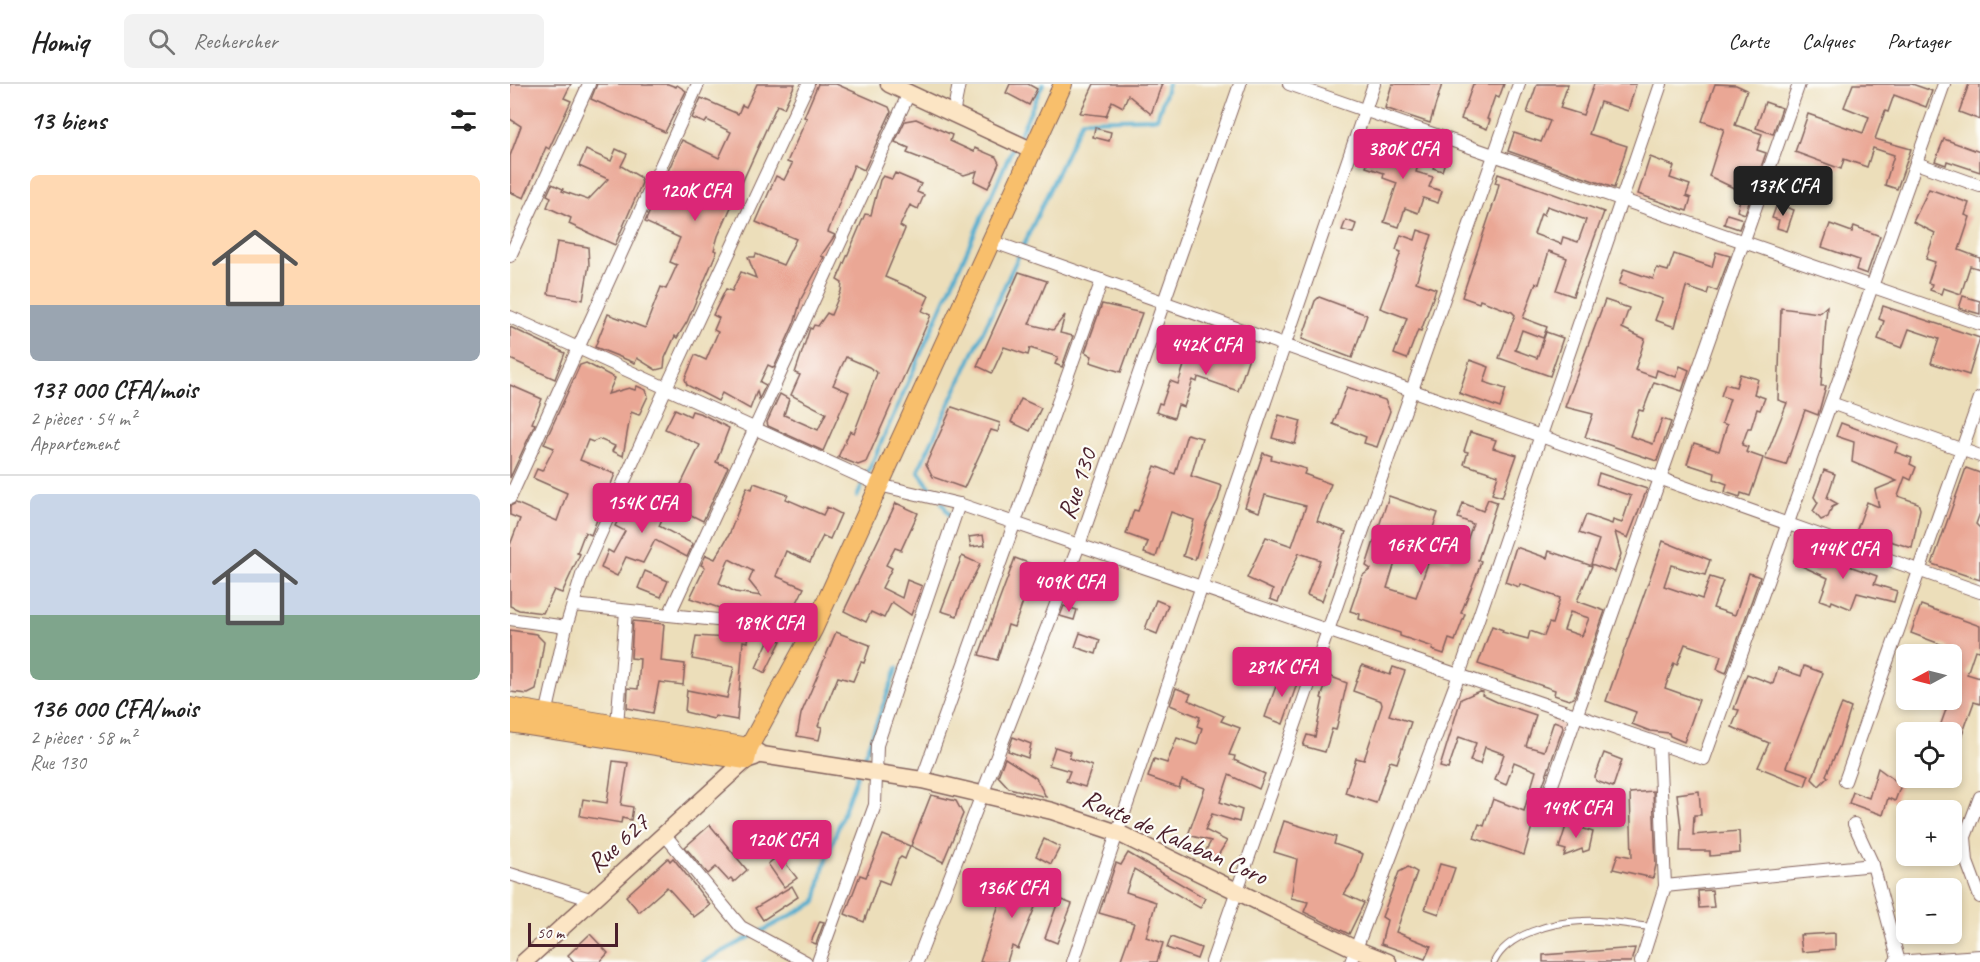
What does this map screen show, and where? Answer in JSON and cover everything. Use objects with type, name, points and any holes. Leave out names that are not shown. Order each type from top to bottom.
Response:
[{"type":"main road","points":[[889,84],[1033,151]]},
{"type":"main road","points":[[752,754],[813,630],[1063,84]]},
{"type":"main road","points":[[510,707],[545,721],[752,754]]},
{"type":"main road","points":[[510,723],[545,721],[617,725],[752,754]]},
{"type":"main road","name":"Route de Kalaban Coro","points":[[752,754],[922,780],[985,793],[1052,811],[1118,833],[1236,891],[1353,956],[1388,962]]},
{"type":"main road","name":"Rue 627","points":[[524,962],[752,754]]},
{"type":"street","points":[[510,256],[589,84]]},
{"type":"street","points":[[510,498],[698,84]]},
{"type":"street","points":[[545,721],[566,627],[582,575],[666,388],[808,84]]},
{"type":"street","points":[[953,114],[959,84]]},
{"type":"street","name":"Rue 130","points":[[917,962],[985,793],[1079,545],[1240,84]]},
{"type":"street","points":[[1290,84],[1980,324]]},
{"type":"street","points":[[1074,962],[1374,84]]},
{"type":"street","points":[[1212,962],[1519,84]]},
{"type":"street","points":[[1353,956],[1459,675],[1662,84]]},
{"type":"street","points":[[1540,819],[1799,84]]},
{"type":"street","points":[[510,317],[879,485],[959,504],[1704,759],[1944,84]]},
{"type":"street","points":[[669,615],[909,93]]},
{"type":"street","points":[[1916,163],[1980,186]]},
{"type":"street","points":[[991,241],[1980,592]]},
{"type":"street","points":[[922,780],[1102,280]]},
{"type":"street","points":[[1845,781],[1980,398]]},
{"type":"street","points":[[1831,403],[1980,456]]},
{"type":"street","points":[[819,962],[875,805],[867,772],[959,504]]},
{"type":"street","points":[[573,605],[813,630]]},
{"type":"street","points":[[617,725],[626,611]]},
{"type":"street","points":[[510,619],[566,627]]},
{"type":"street","points":[[1641,962],[1665,886],[1659,744]]},
{"type":"street","points":[[1980,797],[1965,837],[1967,862],[1980,897]]},
{"type":"street","points":[[1854,824],[1874,865],[1897,962],[1980,956]]},
{"type":"street","points":[[665,835],[741,927],[806,962]]},
{"type":"street","points":[[1665,886],[1874,865]]},
{"type":"street","points":[[510,874],[593,900]]},
{"type":"lane","points":[[1494,962],[1504,946],[1558,924],[1583,920],[1652,927]]},
{"type":"building","points":[[510,84],[571,84],[564,98],[571,101],[549,149],[546,147],[524,198],[510,192],[510,156],[521,126],[510,119]]},
{"type":"building","points":[[597,84],[668,84],[676,87],[677,85],[686,91],[665,132],[591,99]]},
{"type":"building","points":[[757,84],[795,84],[784,108],[777,105],[718,236],[714,250],[717,251],[687,322],[677,338],[675,336],[665,358],[664,368],[656,370],[637,358],[635,363],[595,347],[608,314],[645,328],[661,287],[666,289],[677,265],[670,262],[680,238],[645,222],[682,140],[719,158],[731,132],[707,120],[705,123],[692,118],[701,98],[738,114],[742,105],[746,107]]},
{"type":"building","points":[[818,84],[836,84],[889,107],[891,112],[864,170],[854,165],[828,232],[835,235],[821,256],[824,257],[801,299],[795,321],[774,368],[768,365],[760,382],[766,385],[759,399],[757,391],[750,409],[722,393],[718,401],[687,385],[685,379],[695,355],[706,360],[718,332],[714,330],[719,318],[713,315],[726,289],[732,291],[741,272],[756,278],[748,257],[755,257],[756,254],[783,265],[796,239],[756,222],[776,176],[784,180],[792,164],[787,162],[807,118],[804,117]]},
{"type":"building","points":[[1010,84],[1028,84],[1037,89],[1029,105],[1006,93]]},
{"type":"building","points":[[1094,84],[1162,84],[1151,114],[1128,95],[1123,107],[1112,101],[1106,116],[1080,113]]},
{"type":"building","points":[[1392,84],[1442,84],[1430,123],[1385,108]]},
{"type":"building","points":[[1473,84],[1504,84],[1499,98],[1495,96],[1487,119],[1490,120],[1487,129],[1461,119]]},
{"type":"building","points":[[1537,84],[1568,84],[1560,108],[1583,115],[1594,84],[1636,84],[1628,111],[1600,102],[1589,134],[1627,146],[1614,188],[1508,151],[1514,133],[1541,142],[1550,121],[1527,113]]},
{"type":"building","points":[[1715,84],[1736,85],[1747,90],[1735,125],[1762,134],[1757,150],[1766,153],[1745,214],[1737,211],[1742,192],[1709,176],[1724,129],[1702,121]]},
{"type":"building","points":[[1853,84],[1912,84],[1932,91],[1926,107],[1894,95],[1888,112],[1885,111],[1875,139],[1911,149],[1897,189],[1885,185],[1894,155],[1873,148],[1867,167],[1844,159],[1841,169],[1795,152],[1808,114],[1863,133],[1869,117],[1844,107]]},
{"type":"building","points":[[1969,84],[1980,84],[1980,120],[1959,112]]},
{"type":"building","points":[[1765,102],[1782,108],[1773,134],[1756,128]]},
{"type":"building","points":[[916,119],[952,135],[950,141],[974,152],[975,148],[996,157],[999,163],[988,188],[974,181],[977,171],[964,175],[907,153],[909,148],[895,142],[905,121]]},
{"type":"building","points":[[1095,128],[1111,132],[1109,141],[1093,137]]},
{"type":"building","points":[[1944,139],[1980,152],[1980,172],[1947,161],[1946,165],[1935,161]]},
{"type":"building","points":[[1379,142],[1407,152],[1409,147],[1422,152],[1416,172],[1433,177],[1429,187],[1442,191],[1438,203],[1423,198],[1418,213],[1405,208],[1399,227],[1384,222],[1397,183],[1383,178],[1384,173],[1366,167],[1373,147],[1377,148]]},
{"type":"building","points":[[616,149],[627,154],[621,166],[640,177],[642,183],[615,245],[569,224],[571,218],[547,207],[551,197],[547,195],[552,184],[563,189],[562,191],[588,200],[608,179],[579,166],[586,150],[611,161]]},
{"type":"building","points":[[1438,156],[1446,159],[1442,171],[1433,168]]},
{"type":"building","points":[[1650,157],[1674,166],[1670,178],[1690,185],[1686,196],[1691,198],[1687,211],[1638,194]]},
{"type":"building","points":[[895,173],[921,184],[917,192],[924,195],[918,209],[910,205],[900,226],[905,229],[885,277],[929,296],[922,311],[931,315],[866,462],[858,465],[838,457],[850,431],[854,433],[877,373],[869,367],[846,357],[833,385],[849,392],[823,451],[768,426],[767,422],[780,394],[789,399],[784,415],[818,430],[826,413],[791,395],[800,375],[795,373],[810,328],[812,329],[814,325],[818,326],[827,313],[831,315],[841,291],[842,283],[837,280],[865,214],[871,215],[880,180],[883,176],[892,179]]},
{"type":"building","points":[[1498,174],[1604,212],[1573,296],[1556,290],[1567,258],[1549,251],[1539,284],[1536,283],[1523,318],[1547,327],[1543,338],[1522,330],[1515,350],[1537,358],[1546,332],[1563,338],[1550,376],[1499,358],[1515,315],[1512,312],[1480,300],[1479,303],[1462,297],[1496,196],[1499,184],[1495,183]],"holes":[[[1547,206],[1586,220],[1578,242],[1563,237],[1561,244],[1534,234],[1541,213],[1544,215]]]},
{"type":"building","points":[[1929,189],[1969,203],[1965,215],[1970,217],[1959,250],[1980,258],[1980,269],[1970,266],[1961,294],[1943,288],[1941,294],[1930,290],[1932,284],[1928,283],[1935,262],[1926,259],[1935,233],[1913,222]]},
{"type":"building","points":[[1777,204],[1794,210],[1787,231],[1777,228],[1779,220],[1772,218]]},
{"type":"building","points":[[1727,214],[1743,219],[1739,229],[1724,224]]},
{"type":"building","points":[[1346,220],[1356,224],[1353,233],[1342,230]]},
{"type":"building","points":[[1830,224],[1852,232],[1854,226],[1880,236],[1867,274],[1856,270],[1859,260],[1822,247]]},
{"type":"building","points":[[1418,230],[1432,235],[1416,282],[1436,289],[1421,331],[1418,330],[1407,359],[1394,354],[1407,318],[1380,308],[1401,252],[1396,250],[1401,235],[1415,240]]},
{"type":"building","points":[[557,242],[588,247],[589,265],[583,300],[548,294]]},
{"type":"building","points":[[1716,252],[1730,256],[1717,291],[1709,288],[1707,294],[1686,287],[1675,327],[1655,320],[1663,299],[1619,284],[1624,269],[1653,279],[1657,268],[1668,271],[1674,254],[1712,267]]},
{"type":"building","points":[[1019,272],[1047,281],[1029,324],[1053,330],[1065,315],[1060,333],[1073,336],[1062,367],[1055,364],[1058,357],[1030,348],[1028,355],[1004,347],[992,373],[977,366]]},
{"type":"building","points":[[1963,296],[1980,301],[1980,314],[1959,308]]},
{"type":"building","points":[[1319,297],[1367,315],[1352,358],[1302,339],[1315,301]]},
{"type":"building","points":[[1605,300],[1629,308],[1622,328],[1645,339],[1635,370],[1655,377],[1657,370],[1676,377],[1680,366],[1689,370],[1682,391],[1654,382],[1643,411],[1639,410],[1630,436],[1653,444],[1662,419],[1671,422],[1657,461],[1585,437],[1593,414],[1565,407]]},
{"type":"building","points":[[1102,304],[1142,313],[1121,372],[1090,362],[1092,356],[1085,352]]},
{"type":"building","points":[[1827,306],[1821,386],[1826,386],[1818,415],[1805,410],[1786,465],[1765,459],[1787,403],[1778,400],[1781,308],[1819,313]]},
{"type":"building","points":[[1883,306],[1980,338],[1969,375],[1931,363],[1939,339],[1909,329],[1902,348],[1878,339],[1884,321],[1879,319]]},
{"type":"building","points":[[510,327],[565,353],[555,379],[510,359]]},
{"type":"building","points":[[1229,343],[1251,351],[1238,391],[1198,377],[1197,382],[1193,380],[1184,407],[1178,405],[1174,418],[1156,412],[1159,403],[1162,404],[1170,381],[1178,384],[1189,350],[1216,359],[1217,356],[1224,359]]},
{"type":"building","points":[[1470,360],[1489,367],[1484,382],[1506,389],[1500,408],[1459,393]]},
{"type":"building","points":[[586,363],[615,378],[608,394],[629,388],[635,390],[637,386],[646,390],[648,396],[639,415],[631,412],[623,456],[612,451],[615,446],[599,439],[593,442],[588,440],[580,460],[615,474],[591,535],[585,532],[577,553],[580,554],[562,593],[554,590],[543,613],[519,610],[510,606],[510,545],[520,519],[510,515],[510,506],[516,503],[557,521],[567,493],[533,478],[537,469],[542,471],[554,448],[544,444],[580,365]]},
{"type":"building","points":[[1740,374],[1758,379],[1754,394],[1765,398],[1760,410],[1757,409],[1742,445],[1748,447],[1746,452],[1763,458],[1750,496],[1741,493],[1740,497],[1725,492],[1727,484],[1714,479],[1715,473],[1687,464],[1694,443],[1719,451],[1727,425],[1722,423],[1730,399],[1721,396],[1725,384],[1736,387]]},
{"type":"building","points":[[510,385],[542,399],[532,423],[535,424],[510,478]]},
{"type":"building","points":[[1347,387],[1385,400],[1390,411],[1377,447],[1364,443],[1366,437],[1333,424]]},
{"type":"building","points":[[1021,399],[1041,408],[1030,431],[1011,422]]},
{"type":"building","points":[[952,407],[1000,423],[998,432],[991,430],[964,488],[933,477],[926,464]]},
{"type":"building","points":[[675,409],[690,416],[692,411],[702,414],[729,428],[716,462],[728,467],[703,521],[671,505],[700,445],[665,429]]},
{"type":"building","points":[[1279,415],[1301,421],[1295,444],[1272,438]]},
{"type":"building","points":[[1841,423],[1898,444],[1895,452],[1912,458],[1910,464],[1916,467],[1911,480],[1905,477],[1898,496],[1918,503],[1920,509],[1912,548],[1874,536],[1871,543],[1854,537],[1867,502],[1879,507],[1875,490],[1897,481],[1852,462],[1854,442],[1836,436]]},
{"type":"building","points":[[1470,432],[1496,440],[1493,448],[1517,455],[1502,497],[1492,494],[1498,475],[1464,464],[1468,452],[1464,451]]},
{"type":"building","points":[[1187,434],[1202,438],[1191,476],[1222,486],[1206,524],[1195,560],[1183,556],[1194,520],[1171,512],[1156,557],[1144,553],[1148,542],[1126,534],[1134,510],[1138,511],[1155,466],[1175,474]]},
{"type":"building","points":[[1263,453],[1272,456],[1271,459],[1306,469],[1304,474],[1331,484],[1317,521],[1346,532],[1322,601],[1307,595],[1320,560],[1299,553],[1278,602],[1270,599],[1273,590],[1247,578],[1266,537],[1292,546],[1306,506],[1265,495],[1259,512],[1245,507]]},
{"type":"building","points":[[1966,468],[1980,473],[1980,513],[1976,524],[1980,528],[1980,580],[1932,564]]},
{"type":"building","points":[[1824,470],[1835,474],[1827,498],[1838,504],[1832,507],[1828,517],[1821,520],[1813,511],[1818,503],[1814,497]]},
{"type":"building","points":[[1599,473],[1647,489],[1628,538],[1615,532],[1621,554],[1615,572],[1591,564],[1599,540],[1579,533],[1586,515],[1612,524],[1613,520],[1622,523],[1631,496],[1596,484]]},
{"type":"building","points":[[754,483],[788,495],[786,499],[823,515],[827,507],[841,514],[830,539],[823,536],[810,562],[786,551],[776,576],[804,588],[790,617],[731,612],[690,598],[705,567],[701,565],[706,555],[715,559],[729,535],[747,487],[752,489]],"holes":[[[729,559],[753,571],[749,581],[761,596],[735,592],[719,583]]]},
{"type":"building","points":[[633,491],[667,508],[659,526],[693,544],[687,557],[655,540],[643,563],[626,557],[617,576],[601,568],[608,550],[613,553],[625,531],[615,526]]},
{"type":"building","points":[[1389,496],[1438,513],[1425,551],[1401,544],[1387,588],[1416,597],[1431,555],[1449,561],[1451,555],[1462,554],[1473,524],[1458,518],[1463,503],[1483,511],[1488,499],[1497,502],[1478,560],[1481,561],[1478,571],[1461,613],[1465,614],[1455,641],[1449,639],[1444,654],[1432,650],[1433,647],[1400,636],[1400,633],[1359,619],[1360,614],[1350,611],[1362,576],[1371,569],[1366,566],[1374,541],[1379,542],[1378,529]]},
{"type":"building","points":[[896,503],[918,513],[901,550],[895,548],[886,565],[892,568],[882,588],[902,598],[907,580],[922,586],[911,615],[892,602],[884,618],[871,612],[866,622],[844,611]]},
{"type":"building","points":[[983,535],[985,545],[971,547],[969,537]]},
{"type":"building","points":[[1663,541],[1710,560],[1705,575],[1671,565],[1664,586],[1702,599],[1710,577],[1723,581],[1713,608],[1735,615],[1749,573],[1760,577],[1726,673],[1717,669],[1721,656],[1685,644],[1677,665],[1674,663],[1665,688],[1699,700],[1684,742],[1670,736],[1669,733],[1650,731],[1632,724],[1636,712],[1606,701]]},
{"type":"building","points":[[1516,547],[1547,558],[1549,551],[1592,566],[1577,601],[1605,611],[1574,698],[1569,700],[1554,695],[1555,690],[1478,664],[1492,626],[1503,630],[1502,632],[1528,639],[1530,631],[1544,636],[1549,623],[1552,624],[1560,598],[1520,584],[1519,587],[1505,582]],"holes":[[[1570,612],[1589,618],[1582,636],[1564,630]]]},
{"type":"building","points":[[1805,550],[1877,576],[1874,584],[1897,591],[1894,602],[1857,593],[1851,609],[1832,601],[1831,604],[1820,600],[1828,578],[1793,562],[1796,555]]},
{"type":"building","points":[[962,556],[980,564],[962,599],[957,616],[941,611]]},
{"type":"building","points":[[1015,558],[1039,567],[1031,589],[1028,588],[1014,627],[1008,625],[997,660],[979,655]]},
{"type":"building","points":[[645,571],[668,581],[661,597],[638,588]]},
{"type":"building","points":[[1156,600],[1168,605],[1157,634],[1145,629]]},
{"type":"building","points":[[1921,605],[1980,626],[1980,651],[1975,650],[1967,674],[1980,678],[1980,704],[1974,702],[1962,735],[1962,722],[1942,722],[1946,710],[1962,710],[1962,644],[1940,644],[1911,633]]},
{"type":"building","points":[[1064,606],[1077,610],[1074,620],[1060,616]]},
{"type":"building","points":[[633,621],[664,624],[661,661],[685,664],[683,685],[659,682],[653,713],[627,708],[628,688],[638,689],[640,659],[631,658]]},
{"type":"building","points":[[729,629],[749,632],[748,642],[743,641],[737,720],[715,716],[714,719],[685,712],[687,690],[727,698],[734,667],[692,659],[696,636],[728,638]]},
{"type":"building","points":[[510,630],[536,634],[544,642],[536,690],[528,694],[510,692]]},
{"type":"building","points":[[836,632],[870,645],[864,663],[861,662],[853,681],[838,677],[818,726],[822,727],[819,740],[797,736],[801,714]]},
{"type":"building","points":[[1080,633],[1100,640],[1096,654],[1075,647]]},
{"type":"building","points":[[770,637],[781,641],[765,673],[756,668]]},
{"type":"building","points":[[1362,665],[1390,675],[1393,667],[1405,671],[1389,715],[1411,722],[1397,763],[1390,761],[1376,803],[1345,793],[1356,758],[1364,760],[1382,705],[1381,701],[1353,691]]},
{"type":"building","points":[[1804,666],[1823,673],[1786,767],[1809,775],[1805,786],[1758,767],[1769,743],[1732,727],[1739,710],[1734,709],[1747,674],[1773,684],[1778,668],[1801,676]]},
{"type":"building","points":[[1281,672],[1299,678],[1283,724],[1265,717]]},
{"type":"building","points":[[1329,676],[1347,683],[1336,730],[1332,729],[1325,752],[1303,746],[1307,735],[1315,737],[1323,699],[1321,698]]},
{"type":"building","points":[[1176,688],[1191,694],[1188,700],[1224,716],[1221,721],[1240,728],[1229,755],[1235,756],[1234,760],[1265,774],[1259,789],[1229,775],[1220,802],[1242,810],[1239,822],[1212,814],[1205,830],[1227,841],[1215,860],[1204,854],[1211,841],[1188,835],[1205,788],[1182,780],[1179,788],[1148,777],[1154,759],[1167,763],[1177,738],[1197,745],[1202,728],[1197,726],[1200,717],[1170,705]]},
{"type":"building","points":[[1479,691],[1483,692],[1482,695],[1497,702],[1536,715],[1526,746],[1544,751],[1554,721],[1562,724],[1563,728],[1532,816],[1533,823],[1524,855],[1474,838],[1479,824],[1484,826],[1493,799],[1524,811],[1536,771],[1514,762],[1506,785],[1495,780],[1504,754],[1485,747],[1480,764],[1470,761],[1476,743],[1459,737],[1448,769],[1440,767],[1461,699]]},
{"type":"building","points":[[1842,704],[1851,708],[1839,747],[1826,775],[1828,777],[1819,786],[1812,779]]},
{"type":"building","points":[[1013,737],[1031,744],[1028,758],[1008,751]]},
{"type":"building","points":[[1055,747],[1071,752],[1069,758],[1092,766],[1085,787],[1066,781],[1070,771],[1049,765]]},
{"type":"building","points":[[1604,753],[1622,760],[1613,787],[1596,781],[1595,777]]},
{"type":"building","points":[[1005,758],[1036,778],[1046,797],[1009,788],[998,776]]},
{"type":"building","points":[[613,761],[628,763],[621,805],[633,807],[631,820],[622,818],[621,823],[580,816],[583,799],[607,803]]},
{"type":"building","points":[[1878,768],[1896,781],[1896,788],[1900,788],[1895,801],[1888,798],[1883,815],[1849,803],[1853,792],[1869,798]]},
{"type":"building","points":[[1653,791],[1656,865],[1653,878],[1613,869],[1618,854],[1632,857],[1630,793]]},
{"type":"building","points":[[1699,791],[1701,815],[1694,815],[1693,835],[1739,831],[1740,853],[1710,856],[1710,851],[1680,851],[1681,828],[1677,794]]},
{"type":"building","points":[[931,795],[956,801],[963,814],[943,862],[911,846]]},
{"type":"building","points":[[1284,821],[1336,837],[1334,844],[1363,854],[1355,878],[1344,894],[1364,903],[1349,934],[1304,912],[1308,902],[1291,898],[1297,859],[1274,852]]},
{"type":"building","points":[[1567,823],[1593,832],[1589,850],[1583,852],[1582,849],[1564,856],[1566,850],[1559,848]]},
{"type":"building","points":[[710,825],[747,870],[734,882],[731,878],[728,880],[716,867],[708,874],[685,847]]},
{"type":"building","points":[[883,835],[910,846],[905,859],[901,857],[898,860],[889,884],[879,880],[864,922],[845,914],[860,875],[866,877]]},
{"type":"building","points":[[1044,839],[1060,847],[1051,864],[1036,856]]},
{"type":"building","points":[[1128,853],[1205,898],[1200,908],[1134,869],[1126,892],[1156,902],[1146,937],[1163,943],[1157,962],[1120,962],[1134,923],[1099,913],[1116,863],[1121,865]]},
{"type":"building","points":[[779,855],[797,878],[784,887],[768,864]]},
{"type":"building","points":[[668,858],[670,861],[673,858],[710,905],[694,917],[667,887],[639,912],[626,896]]},
{"type":"building","points":[[1440,864],[1455,868],[1439,914],[1425,909]]},
{"type":"building","points":[[1408,867],[1417,872],[1396,932],[1431,946],[1425,959],[1381,944],[1387,920],[1382,917],[1399,872]]},
{"type":"building","points":[[1027,874],[1046,880],[1018,949],[1012,946],[1007,962],[980,962],[1006,883],[1022,890]]},
{"type":"building","points":[[792,886],[798,897],[763,920],[755,908]]},
{"type":"building","points":[[1712,890],[1714,907],[1699,908],[1698,891]]},
{"type":"building","points":[[1059,899],[1072,904],[1057,943],[1045,938]]},
{"type":"building","points":[[820,921],[824,922],[816,944],[811,942]]},
{"type":"building","points":[[1835,933],[1835,949],[1802,952],[1800,935]]},
{"type":"building","points":[[590,934],[608,953],[600,962],[574,962],[568,955]]},
{"type":"building","points":[[1171,937],[1201,948],[1197,959],[1167,948]]},
{"type":"building","points":[[1635,948],[1631,962],[1543,962],[1543,955]]},
{"type":"waterway","points":[[1018,138],[1043,84]]},
{"type":"waterway","points":[[935,494],[918,471],[1082,120],[1157,118],[1168,84]]},
{"type":"waterway","points":[[857,497],[1013,147]]},
{"type":"waterway","points":[[942,503],[950,516]]},
{"type":"waterway","points":[[861,765],[897,668]]},
{"type":"waterway","points":[[758,933],[816,902],[823,869],[857,775]]},
{"type":"waterway","points":[[703,962],[752,936]]}]
